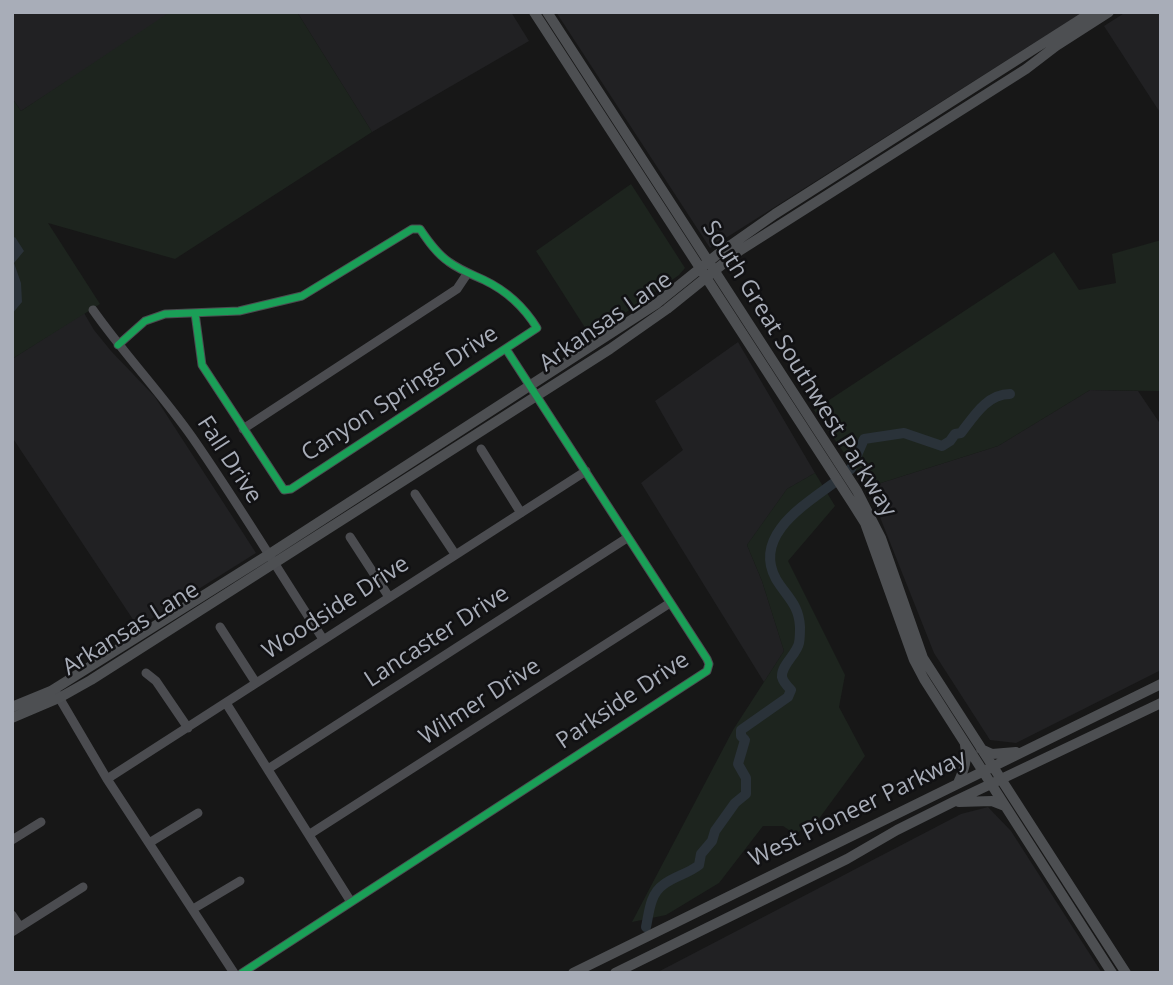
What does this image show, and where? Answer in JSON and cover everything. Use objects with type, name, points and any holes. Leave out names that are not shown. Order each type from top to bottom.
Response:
[{"type":"main road","name":"South Great Southwest Parkway","points":[[534,12],[574,77],[642,170]]},
{"type":"main road","name":"South Great Southwest Parkway","points":[[547,12],[585,70],[642,170],[865,523],[914,660],[965,742],[1029,822],[1126,973]]},
{"type":"main road","name":"Arkansas Lane","points":[[12,718],[57,694],[533,390],[667,309],[706,270],[1026,69],[1056,46],[1080,20],[1092,12]]},
{"type":"main road","name":"Arkansas Lane","points":[[1080,20],[1109,12]]},
{"type":"main road","points":[[574,77],[585,70]]},
{"type":"main road","name":"South Great Southwest Parkway","points":[[706,270],[867,508],[881,538],[923,658],[981,749],[988,769]]},
{"type":"main road","name":"West Pioneer Parkway","points":[[573,973],[1161,684]]},
{"type":"main road","name":"Arkansas Lane","points":[[12,707],[57,694]]},
{"type":"main road","name":"West Pioneer Parkway","points":[[615,973],[847,859],[953,802],[1161,703]]},
{"type":"main road","points":[[958,783],[967,755],[965,742]]},
{"type":"main road","points":[[981,749],[992,754],[1029,749]]},
{"type":"main road","points":[[1029,822],[1016,794],[1016,788],[1017,778],[1033,764]]},
{"type":"main road","name":"South Great Southwest Parkway","points":[[996,782],[1007,808],[1112,973]]},
{"type":"main road","points":[[953,802],[992,801],[1007,808]]},
{"type":"street","points":[[118,345],[145,321],[166,314],[195,313],[239,312],[302,296],[412,229],[420,229],[431,246],[467,274],[457,289],[243,429],[202,365],[195,313]]},
{"type":"street","name":"Canyon Springs Drive","points":[[243,429],[284,490],[290,489],[537,328],[505,292],[467,274]]},
{"type":"street","name":"Fall Drive","points":[[93,310],[192,437],[323,639]]},
{"type":"street","name":"Parkside Drive","points":[[242,973],[707,671],[707,659],[506,349]]},
{"type":"street","points":[[481,449],[521,513]]},
{"type":"street","name":"Woodside Drive","points":[[107,779],[586,471]]},
{"type":"street","points":[[415,494],[455,554]]},
{"type":"street","points":[[350,537],[389,597]]},
{"type":"street","name":"Lancaster Drive","points":[[268,769],[627,538]]},
{"type":"street","name":"Wilmer Drive","points":[[310,834],[670,603]]},
{"type":"street","points":[[220,627],[256,683]]},
{"type":"street","points":[[146,673],[156,681],[188,728]]},
{"type":"street","points":[[57,694],[107,779],[234,973]]},
{"type":"street","points":[[226,703],[351,902]]},
{"type":"street","points":[[149,843],[198,813]]},
{"type":"street","points":[[12,840],[41,822]]},
{"type":"street","points":[[194,909],[240,881]]},
{"type":"street","points":[[12,915],[16,930],[83,887]]},
{"type":"shaded area","points":[[12,12],[171,14],[21,111],[12,98]]},
{"type":"shaded area","points":[[170,12],[297,12],[372,132],[175,259],[48,223],[100,304],[12,359],[12,98],[21,111]]},
{"type":"shaded area","points":[[297,12],[511,12],[529,41],[372,132]]},
{"type":"shaded area","points":[[556,12],[1083,12],[710,248]]},
{"type":"shaded area","points":[[1126,12],[1161,12],[1161,114],[1104,26]]},
{"type":"shaded area","points":[[631,184],[685,268],[591,337],[536,251]]},
{"type":"shaded area","points":[[15,237],[24,251],[14,263],[21,283],[22,302],[12,314],[12,239]]},
{"type":"shaded area","points":[[1161,240],[1161,391],[1090,390],[998,446],[868,487],[814,410],[1054,252],[1079,290],[1116,283],[1112,254]]},
{"type":"shaded area","points":[[84,313],[111,351],[155,397],[256,553],[138,627],[12,437],[12,359]]},
{"type":"shaded area","points":[[738,342],[815,473],[787,489],[747,545],[762,581],[784,651],[764,682],[641,483],[683,450],[655,401]]},
{"type":"shaded area","points":[[1090,390],[1138,391],[1161,425],[1161,670],[1016,743],[990,740],[934,653],[868,487],[998,446]]},
{"type":"shaded area","points":[[815,473],[835,506],[788,561],[845,675],[839,707],[865,756],[818,820],[795,834],[783,826],[763,826],[719,883],[666,915],[632,922],[733,730],[784,651],[762,581],[747,545],[787,489]]},
{"type":"shaded area","points":[[988,807],[1011,831],[1102,973],[656,973],[961,814]]},
{"type":"waterway","points":[[851,469],[864,439],[904,433],[942,446],[955,434],[961,433],[988,402],[1010,394]]},
{"type":"waterway","points":[[646,927],[655,893],[667,882],[699,865],[701,854],[712,841],[715,831],[735,803],[746,794],[746,778],[738,764],[745,740],[741,736],[741,730],[788,697],[791,690],[782,673],[799,643],[799,619],[795,606],[776,579],[770,563],[771,548],[776,535],[786,522],[835,482]]},
{"type":"cycle path","points":[[118,345],[145,321],[165,314],[239,311],[302,296],[412,229],[420,229],[449,262],[507,294],[537,328],[291,489],[284,490],[202,365],[195,313]]},
{"type":"cycle path","points":[[242,973],[707,671],[707,659],[506,349]]}]
